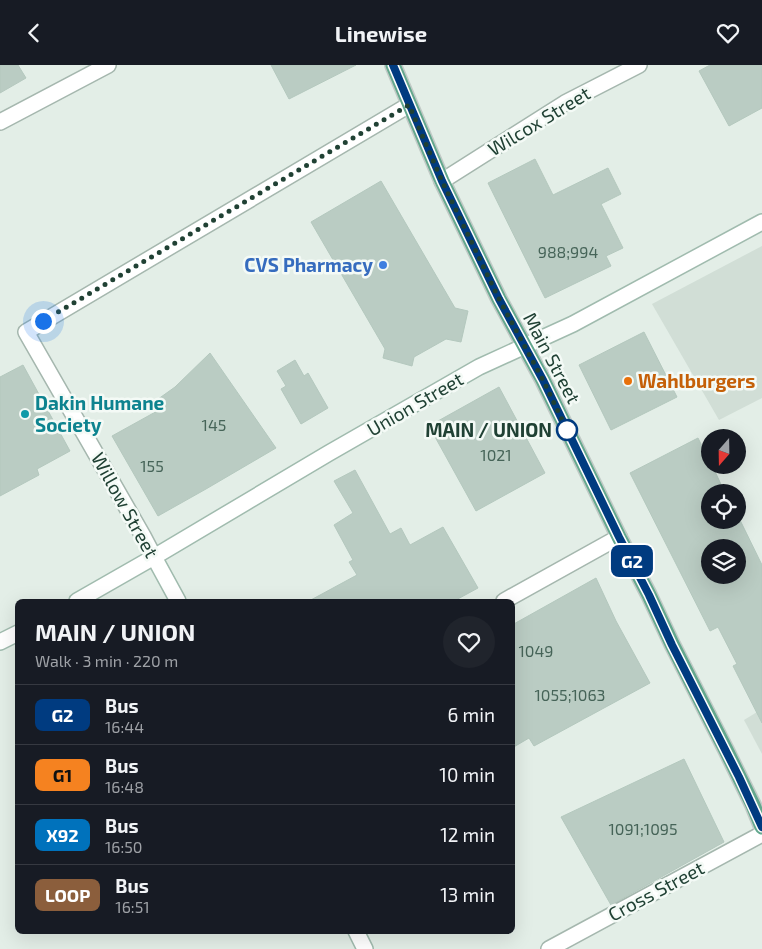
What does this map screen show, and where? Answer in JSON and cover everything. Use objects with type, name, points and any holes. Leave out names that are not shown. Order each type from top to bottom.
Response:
[{"type":"main road","name":"Main Street","points":[[393,65],[442,181],[499,299],[543,380],[672,645],[706,709],[762,827]]},
{"type":"street","points":[[0,122],[108,65]]},
{"type":"street","name":"Wilcox Street","points":[[442,181],[565,103],[639,65]]},
{"type":"street","name":"Willow Street","points":[[177,599],[26,332],[409,105]]},
{"type":"street","name":"Union Street","points":[[80,599],[479,367],[573,324],[762,222]]},
{"type":"street","points":[[508,599],[619,537]]},
{"type":"street","points":[[0,642],[15,634]]},
{"type":"street","name":"Cross Street","points":[[550,949],[762,834]]},
{"type":"street","points":[[358,934],[365,949]]},
{"type":"shaded area","points":[[762,246],[762,398],[719,420],[652,304]]},
{"type":"shaded area","points":[[762,709],[762,754],[744,720]]},
{"type":"building","points":[[0,65],[18,65],[26,78],[0,93]]},
{"type":"building","points":[[271,65],[356,65],[289,99]]},
{"type":"building","points":[[710,65],[762,65],[762,108],[729,126],[699,71]]},
{"type":"building","points":[[535,159],[553,195],[608,168],[621,194],[601,204],[623,248],[606,256],[611,266],[545,298],[488,183]]},
{"type":"building","name":"CVS Pharmacy","points":[[381,181],[455,308],[468,311],[461,342],[446,339],[414,357],[412,366],[383,358],[385,349],[311,222]]},
{"type":"building","name":"Wahlburgers","points":[[644,332],[677,397],[611,430],[579,365]]},
{"type":"building","points":[[210,353],[276,448],[158,516],[112,436],[159,410],[154,402],[175,387]]},
{"type":"building","points":[[295,360],[304,376],[308,373],[328,408],[301,424],[281,389],[286,386],[277,371]]},
{"type":"building","name":"Dakin Humane Society","points":[[23,365],[70,451],[37,469],[39,475],[0,496],[0,377]]},
{"type":"building","points":[[499,387],[545,473],[476,511],[429,426]]},
{"type":"building","points":[[698,438],[701,444],[701,474],[716,474],[721,484],[701,484],[701,529],[744,529],[762,565],[762,723],[733,666],[737,664],[718,627],[710,631],[630,473]]},
{"type":"building","points":[[355,470],[390,534],[401,528],[410,545],[443,527],[478,588],[458,599],[313,599],[357,575],[349,562],[353,560],[334,525],[353,513],[334,481]]},
{"type":"building","points":[[596,578],[616,621],[650,683],[534,746],[529,738],[515,746],[515,623]]},
{"type":"building","points":[[684,759],[724,842],[611,905],[561,817]]},
{"type":"bus line","name":"G2","points":[[393,65],[442,181],[499,299],[543,380],[672,645],[706,709],[762,827]]},
{"type":"place","name":"CVS Pharmacy","points":[[383,265]]},
{"type":"place","name":"Wahlburgers","points":[[628,381]]},
{"type":"place","name":"Dakin Humane Society","points":[[25,414]]},
{"type":"place","name":"MAIN / UNION","points":[[567,430]]},
{"type":"route","points":[[43,321],[409,105],[442,181],[499,299],[543,380],[567,430]]}]
